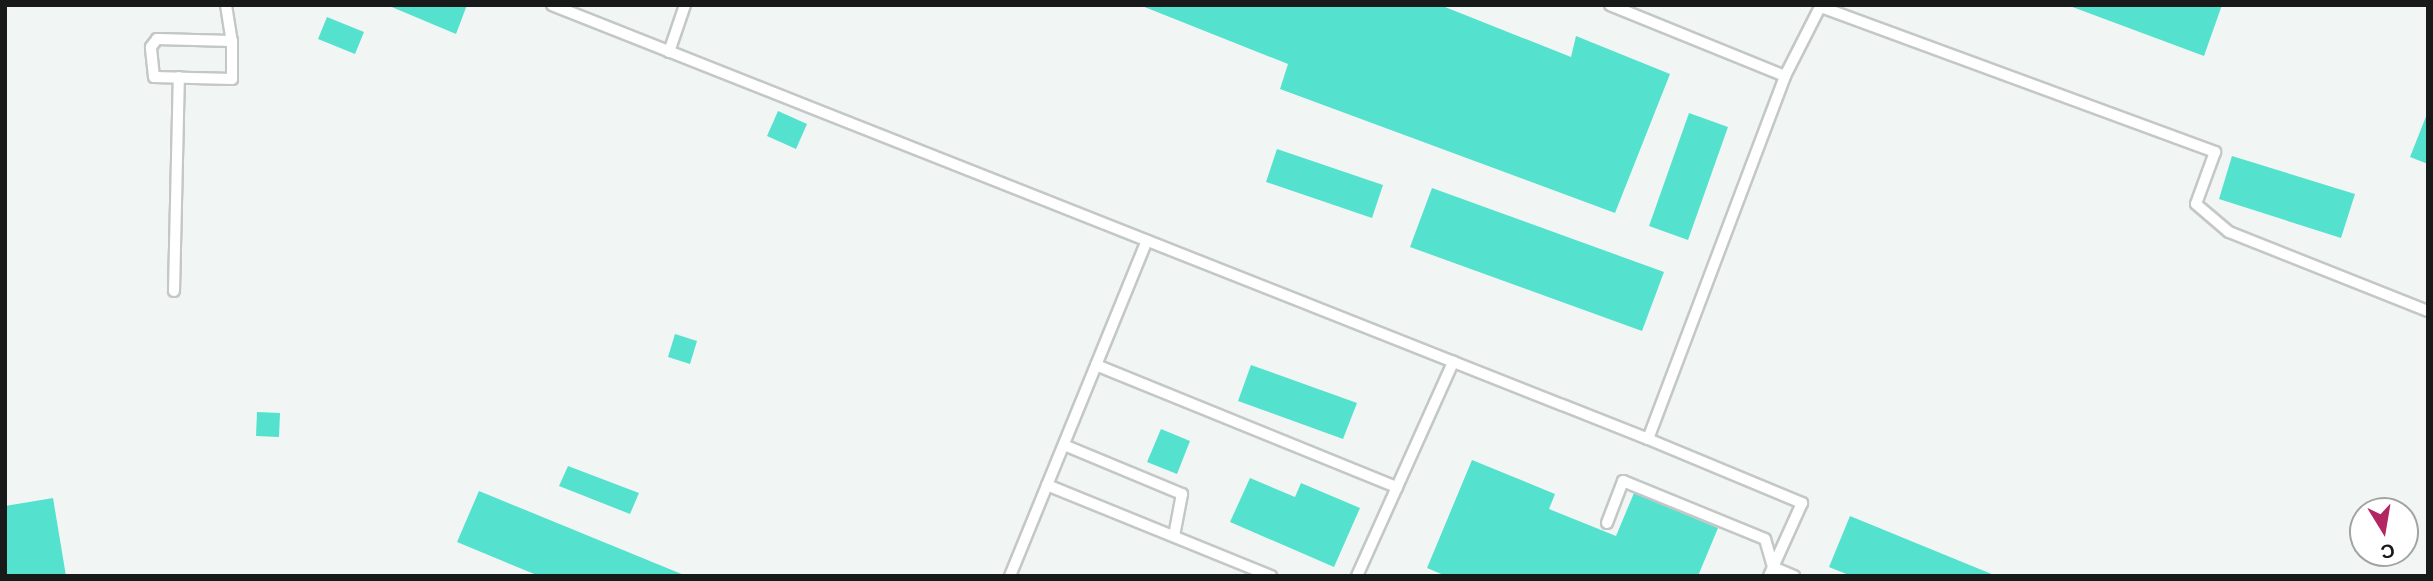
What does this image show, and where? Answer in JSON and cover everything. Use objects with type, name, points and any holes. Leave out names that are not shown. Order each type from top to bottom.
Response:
[{"type":"lane","points":[[226,5],[232,41],[232,79],[154,77],[150,47],[157,39],[232,41]]},
{"type":"lane","points":[[552,5],[1648,439],[1802,503],[1771,571]]},
{"type":"lane","points":[[669,52],[685,5]]},
{"type":"lane","points":[[1610,5],[1785,76]]},
{"type":"lane","points":[[1648,439],[1785,76],[1821,6],[2214,152],[2196,204],[2230,232],[2428,311]]},
{"type":"lane","points":[[174,290],[179,77]]},
{"type":"lane","points":[[1010,576],[1147,241]]},
{"type":"lane","points":[[1357,576],[1453,362]]},
{"type":"lane","points":[[1097,365],[1397,487]]},
{"type":"lane","points":[[1064,445],[1182,494],[1174,536]]},
{"type":"lane","points":[[1607,523],[1623,481],[1765,538],[1771,571]]},
{"type":"lane","points":[[1047,485],[1271,576]]},
{"type":"lane","points":[[1771,571],[1794,576]]},
{"type":"building","points":[[387,5],[467,5],[456,34]]},
{"type":"building","points":[[1440,5],[1571,57],[1576,36],[1670,74],[1615,213],[1280,89],[1288,64],[1142,6]]},
{"type":"building","points":[[2067,5],[2222,5],[2204,56]]},
{"type":"building","points":[[327,17],[364,32],[355,54],[318,39]]},
{"type":"building","points":[[778,111],[807,124],[796,149],[767,136]]},
{"type":"building","points":[[1689,113],[1728,127],[1688,240],[1649,226]]},
{"type":"building","points":[[2428,114],[2428,164],[2410,157]]},
{"type":"building","points":[[1277,149],[1383,185],[1372,218],[1266,182]]},
{"type":"building","points":[[2232,156],[2355,194],[2341,238],[2219,199]]},
{"type":"building","points":[[1432,188],[1664,272],[1642,331],[1410,247]]},
{"type":"building","points":[[675,334],[697,341],[690,364],[668,357]]},
{"type":"building","points":[[1251,365],[1357,403],[1343,439],[1238,401]]},
{"type":"building","points":[[257,412],[280,413],[279,437],[256,436]]},
{"type":"building","points":[[1161,429],[1190,441],[1177,474],[1147,462]]},
{"type":"building","points":[[1472,460],[1555,494],[1549,509],[1616,536],[1634,493],[1718,528],[1698,576],[1446,576],[1427,568]]},
{"type":"building","points":[[568,466],[639,493],[630,514],[559,486]]},
{"type":"building","points":[[1250,478],[1295,497],[1301,483],[1360,508],[1334,567],[1230,522]]},
{"type":"building","points":[[479,491],[684,576],[539,576],[457,542]]},
{"type":"building","points":[[53,498],[66,576],[5,576],[5,506]]},
{"type":"building","points":[[1850,516],[1994,576],[1851,576],[1829,567]]}]
